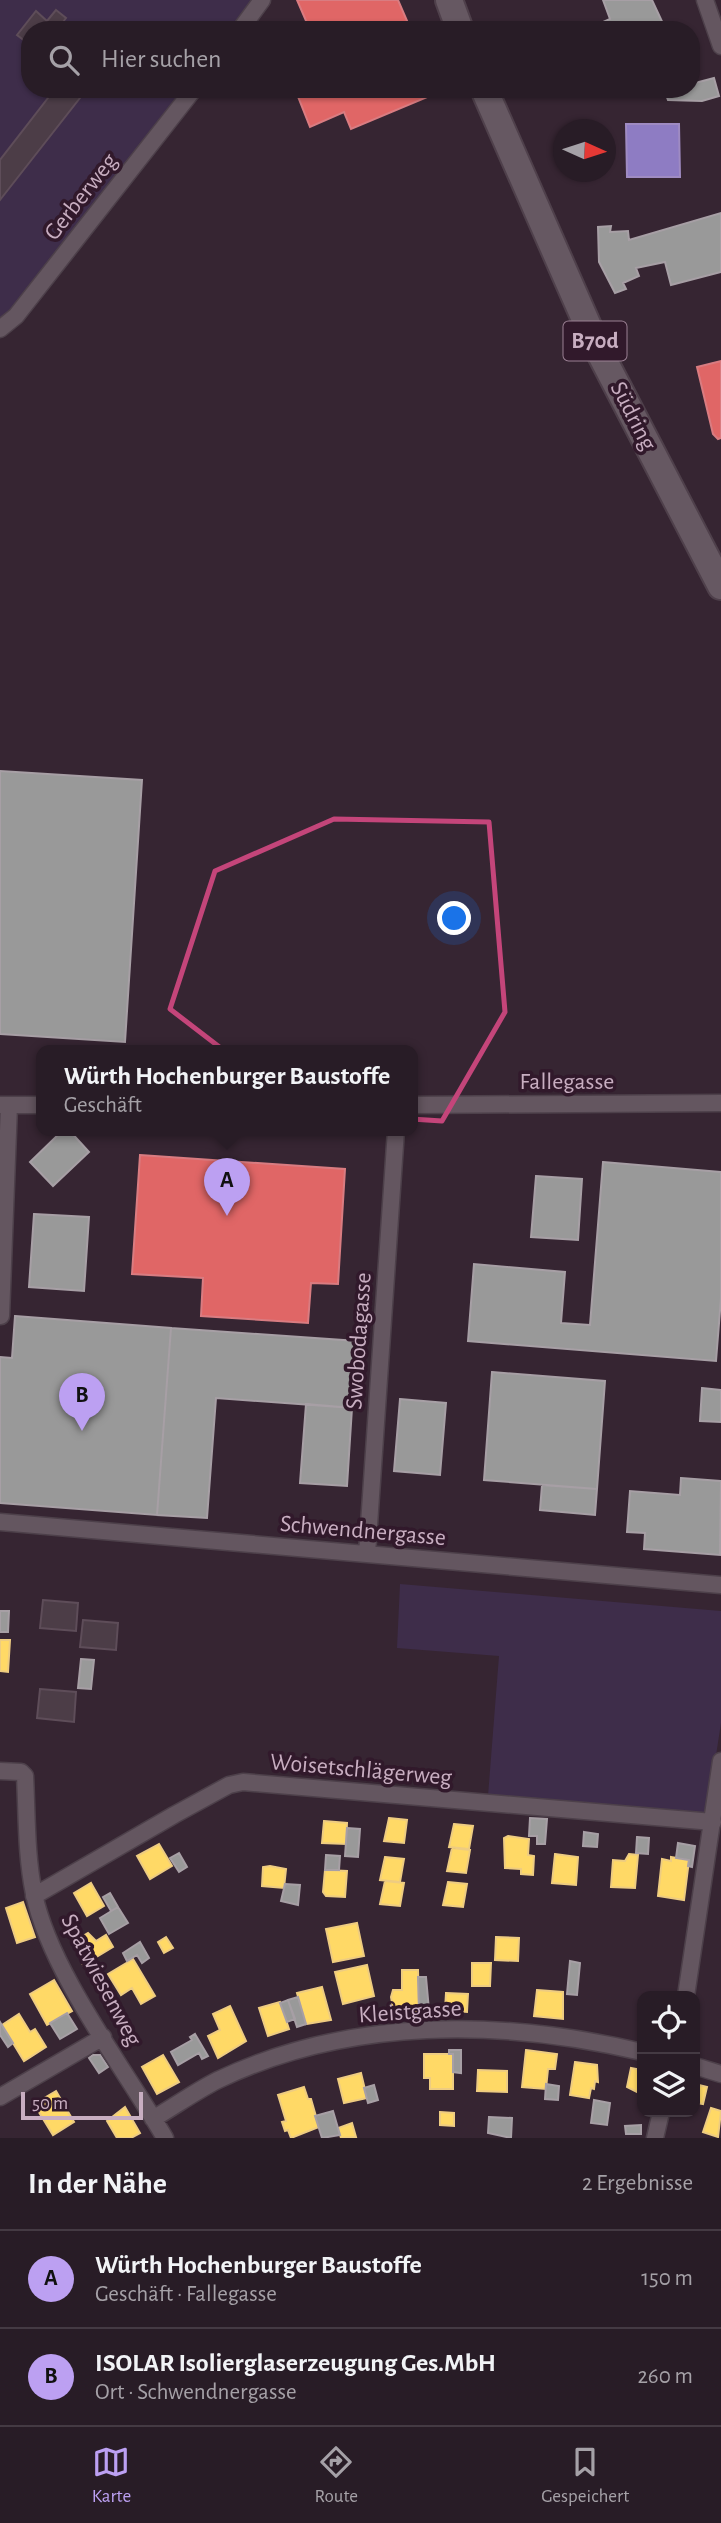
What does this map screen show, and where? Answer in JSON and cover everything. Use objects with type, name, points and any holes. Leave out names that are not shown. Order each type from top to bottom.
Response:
[{"type":"main road","points":[[449,0],[457,21]]},
{"type":"main road","name":"Südring","points":[[488,98],[598,349],[721,586]]},
{"type":"street","points":[[247,21],[262,0]]},
{"type":"street","points":[[705,0],[721,46]]},
{"type":"street","name":"Gerberweg","points":[[0,329],[16,316],[187,98]]},
{"type":"street","name":"Fallegasse","points":[[418,1105],[721,1103]]},
{"type":"street","points":[[1,1316],[4,1105],[36,1105]]},
{"type":"street","name":"Swobodagasse","points":[[367,1554],[396,1136]]},
{"type":"street","name":"Schwendnergasse","points":[[0,1522],[721,1585]]},
{"type":"street","points":[[687,1991],[721,1762]]},
{"type":"street","name":"Spatwiesenweg","points":[[0,1771],[21,1772],[25,1776],[29,1860],[34,1896],[48,1939],[103,2037],[165,2138]]},
{"type":"street","name":"Woisetschlägerweg","points":[[34,1896],[174,1815],[229,1786],[243,1783],[713,1822]]},
{"type":"street","name":"Kleistgasse","points":[[153,2119],[217,2081],[263,2063],[382,2032],[520,2031],[637,2051]]},
{"type":"street","points":[[0,2097],[103,2037]]},
{"type":"street","points":[[700,2068],[721,2074]]},
{"type":"street","points":[[655,2138],[660,2117]]},
{"type":"highlighted area","points":[[334,819],[489,822],[505,1012],[442,1121],[304,1112],[170,1009],[215,871]]},
{"type":"shaded area","points":[[0,0],[252,0],[236,21],[21,21],[21,98],[176,98],[9,312],[0,319]]},
{"type":"shaded area","points":[[400,1584],[721,1611],[721,1723],[707,1814],[488,1796],[499,1656],[397,1648]]},
{"type":"building: Wohnen","points":[[0,1640],[10,1640],[8,1672],[0,1671]]},
{"type":"building: Wohnen","points":[[389,1818],[407,1820],[404,1843],[384,1841]]},
{"type":"building: Wohnen","points":[[324,1821],[347,1823],[346,1844],[322,1843]]},
{"type":"building: Wohnen","points":[[454,1824],[473,1826],[469,1849],[449,1847]]},
{"type":"building: Wohnen","points":[[508,1836],[529,1839],[528,1855],[534,1856],[533,1875],[521,1874],[521,1869],[505,1868],[504,1838]]},
{"type":"building: Wohnen","points":[[159,1844],[172,1866],[150,1879],[137,1856]]},
{"type":"building: Wohnen","points":[[452,1848],[470,1850],[466,1873],[447,1871]]},
{"type":"building: Wohnen","points":[[555,1854],[578,1857],[576,1885],[552,1883]]},
{"type":"building: Wohnen","points":[[629,1854],[638,1855],[635,1888],[611,1887],[613,1860],[625,1861]]},
{"type":"building: Wohnen","points":[[385,1857],[404,1859],[400,1882],[380,1880]]},
{"type":"building: Wohnen","points":[[671,1857],[689,1860],[684,1900],[658,1896],[662,1859],[671,1861]]},
{"type":"building: Wohnen","points":[[263,1867],[286,1869],[284,1888],[262,1886]]},
{"type":"building: Wohnen","points":[[325,1870],[347,1871],[345,1897],[326,1896],[323,1892]]},
{"type":"building: Wohnen","points":[[385,1881],[404,1883],[400,1906],[380,1904]]},
{"type":"building: Wohnen","points":[[448,1882],[467,1884],[463,1907],[443,1905]]},
{"type":"building: Wohnen","points":[[91,1883],[104,1906],[87,1916],[74,1893]]},
{"type":"building: Wohnen","points":[[23,1902],[35,1937],[17,1943],[6,1908]]},
{"type":"building: Wohnen","points":[[357,1923],[364,1956],[333,1962],[326,1929]]},
{"type":"building: Wohnen","points":[[88,1933],[96,1941],[106,1935],[113,1947],[83,1965],[73,1942]]},
{"type":"building: Wohnen","points":[[166,1937],[173,1948],[164,1953],[158,1942]]},
{"type":"building: Wohnen","points":[[496,1937],[519,1938],[518,1961],[495,1960]]},
{"type":"building: Wohnen","points":[[133,1959],[155,1996],[141,2004],[132,1988],[121,1995],[108,1974]]},
{"type":"building: Wohnen","points":[[472,1963],[491,1963],[490,1986],[472,1986]]},
{"type":"building: Wohnen","points":[[367,1965],[374,1996],[343,2004],[335,1972]]},
{"type":"building: Wohnen","points":[[402,1970],[418,1970],[419,2013],[394,2014],[391,1997],[393,1990],[402,1990]]},
{"type":"building: Wohnen","points":[[54,1980],[72,2011],[47,2025],[30,1994]]},
{"type":"building: Wohnen","points":[[322,1987],[331,2020],[306,2024],[297,1993]]},
{"type":"building: Wohnen","points":[[537,1990],[563,1992],[563,2019],[534,2016]]},
{"type":"building: Wohnen","points":[[446,1993],[468,1994],[467,2012],[445,2010]]},
{"type":"building: Wohnen","points":[[280,2002],[289,2029],[268,2036],[259,2008]]},
{"type":"building: Wohnen","points":[[230,2006],[246,2041],[218,2058],[208,2036],[220,2030],[213,2014]]},
{"type":"building: Wohnen","points":[[19,2014],[30,2032],[35,2029],[46,2047],[24,2061],[2,2025]]},
{"type":"building: Wohnen","points":[[526,2050],[557,2054],[555,2069],[548,2069],[546,2089],[522,2087]]},
{"type":"building: Wohnen","points":[[424,2054],[453,2054],[453,2089],[430,2089],[430,2078],[424,2078]]},
{"type":"building: Wohnen","points":[[163,2055],[179,2082],[157,2094],[142,2067]]},
{"type":"building: Wohnen","points":[[575,2062],[597,2065],[598,2082],[595,2081],[594,2089],[591,2088],[589,2098],[570,2095]]},
{"type":"building: Wohnen","points":[[631,2068],[637,2069],[637,2092],[627,2087]]},
{"type":"building: Wohnen","points":[[478,2070],[507,2071],[507,2092],[477,2091]]},
{"type":"building: Wohnen","points":[[361,2073],[367,2098],[344,2103],[338,2079]]},
{"type":"building: Wohnen","points":[[700,2085],[707,2087],[703,2104],[700,2104]]},
{"type":"building: Wohnen","points":[[304,2087],[308,2099],[311,2099],[319,2127],[291,2138],[282,2122],[286,2121],[278,2095]]},
{"type":"building: Wohnen","points":[[56,2091],[74,2122],[53,2135],[34,2104]]},
{"type":"building: Wohnen","points":[[125,2107],[140,2133],[131,2138],[117,2138],[107,2121]]},
{"type":"building: Wohnen","points":[[711,2108],[721,2111],[718,2137],[703,2132]]},
{"type":"building: Wohnen","points":[[440,2112],[454,2113],[454,2126],[440,2125]]},
{"type":"building: Wohnen","points":[[352,2123],[356,2137],[341,2138],[338,2128]]},
{"type":"building: Handel","points":[[297,0],[398,0],[407,21],[306,21]]},
{"type":"building: Handel","points":[[299,98],[425,98],[351,129],[344,112],[310,127]]},
{"type":"building: Handel","points":[[721,361],[721,438],[718,439],[713,434],[697,367]]},
{"type":"building: Handel","points":[[140,1155],[345,1169],[338,1284],[311,1283],[308,1323],[201,1316],[203,1278],[132,1274]]},
{"type":"building: Büros","points":[[626,124],[679,124],[680,177],[627,177]]},
{"type":"building: Industrie","points":[[603,0],[652,0],[662,21],[605,21],[610,19]]},
{"type":"building: Industrie","points":[[714,78],[719,96],[702,101],[668,100],[667,98],[700,98],[700,82]]},
{"type":"building: Industrie","points":[[721,213],[721,272],[671,285],[665,262],[636,268],[639,276],[623,283],[626,289],[615,293],[599,262],[598,227],[611,226],[610,232],[628,231],[629,240]]},
{"type":"building: Industrie","points":[[0,771],[142,780],[125,1042],[0,1034]]},
{"type":"building: Industrie","points":[[57,1136],[74,1136],[89,1152],[53,1186],[30,1162]]},
{"type":"building: Industrie","points":[[603,1162],[721,1172],[721,1298],[716,1361],[468,1341],[474,1264],[565,1272],[561,1323],[590,1325]]},
{"type":"building: Industrie","points":[[536,1176],[582,1179],[578,1240],[531,1237]]},
{"type":"building: Industrie","points":[[34,1214],[89,1217],[84,1291],[29,1287]]},
{"type":"building: Industrie","points":[[15,1316],[171,1328],[157,1515],[0,1503],[0,1357],[12,1358]]},
{"type":"building: Industrie","points":[[171,1328],[357,1341],[352,1408],[216,1398],[207,1518],[157,1515]]},
{"type":"building: Industrie","points":[[492,1372],[605,1381],[597,1489],[484,1480]]},
{"type":"building: Industrie","points":[[702,1388],[721,1390],[721,1422],[700,1421]]},
{"type":"building: Industrie","points":[[400,1399],[446,1403],[440,1475],[394,1471]]},
{"type":"building: Industrie","points":[[306,1404],[352,1408],[347,1486],[300,1483]]},
{"type":"building: Industrie","points":[[681,1478],[721,1481],[720,1555],[644,1549],[645,1533],[627,1532],[630,1491],[680,1495]]},
{"type":"building: Industrie","points":[[542,1485],[597,1489],[595,1515],[540,1510]]},
{"type":"building: Industrie","points":[[0,1611],[9,1611],[8,1632],[0,1632]]},
{"type":"building: Industrie","points":[[81,1659],[94,1660],[91,1689],[78,1688]]},
{"type":"building: Industrie","points":[[530,1818],[547,1819],[545,1844],[537,1844],[537,1836],[529,1836]]},
{"type":"building: Industrie","points":[[347,1828],[360,1829],[358,1857],[345,1856]]},
{"type":"building: Industrie","points":[[584,1832],[598,1834],[597,1847],[583,1846]]},
{"type":"building: Industrie","points":[[637,1837],[649,1838],[648,1854],[636,1853]]},
{"type":"building: Industrie","points":[[678,1843],[695,1846],[692,1867],[688,1866],[689,1860],[676,1858]]},
{"type":"building: Industrie","points":[[179,1853],[187,1867],[179,1872],[170,1858]]},
{"type":"building: Industrie","points":[[326,1855],[340,1856],[339,1870],[325,1870]]},
{"type":"building: Industrie","points":[[285,1884],[300,1885],[298,1905],[281,1901]]},
{"type":"building: Industrie","points":[[110,1893],[118,1907],[111,1911],[103,1897]]},
{"type":"building: Industrie","points":[[118,1907],[128,1923],[109,1934],[100,1918]]},
{"type":"building: Industrie","points":[[140,1942],[149,1958],[142,1963],[137,1955],[127,1961],[123,1953]]},
{"type":"building: Industrie","points":[[570,1961],[580,1963],[577,1995],[567,1994]]},
{"type":"building: Industrie","points":[[418,1977],[426,1977],[429,2010],[419,2010]]},
{"type":"building: Industrie","points":[[298,1997],[306,2024],[297,2027],[288,2000]]},
{"type":"building: Industrie","points":[[288,2000],[295,2019],[287,2022],[280,2003]]},
{"type":"building: Industrie","points":[[67,2013],[77,2029],[60,2039],[50,2023]]},
{"type":"building: Industrie","points":[[0,2022],[13,2043],[8,2047],[0,2035]]},
{"type":"building: Industrie","points":[[195,2034],[208,2056],[202,2059],[199,2053],[178,2065],[171,2052],[192,2040],[190,2037]]},
{"type":"building: Industrie","points":[[449,2050],[461,2050],[461,2073],[453,2072],[453,2054],[449,2054]]},
{"type":"building: Industrie","points":[[100,2055],[108,2067],[99,2073],[89,2058]]},
{"type":"building: Industrie","points":[[546,2084],[559,2086],[558,2100],[545,2099]]},
{"type":"building: Industrie","points":[[374,2085],[378,2100],[368,2103],[364,2088]]},
{"type":"building: Industrie","points":[[594,2100],[610,2103],[607,2125],[591,2123]]},
{"type":"building: Industrie","points":[[333,2111],[340,2135],[322,2138],[315,2116]]},
{"type":"building: Industrie","points":[[489,2117],[512,2118],[511,2138],[488,2133]]},
{"type":"building: Industrie","points":[[641,2125],[641,2134],[626,2134],[625,2126]]},
{"type":"building: Sonstige","points":[[56,10],[66,18],[64,21],[47,21]]},
{"type":"building: Sonstige","points":[[36,11],[47,21],[28,21]]},
{"type":"building: Sonstige","points":[[48,98],[80,98],[0,200],[0,160]]},
{"type":"building: Sonstige","points":[[43,1600],[78,1603],[76,1631],[40,1628]]},
{"type":"building: Sonstige","points":[[83,1620],[118,1623],[116,1650],[80,1647]]},
{"type":"building: Sonstige","points":[[40,1689],[76,1692],[74,1722],[37,1718]]},
{"type":"place","name":"Würth Hochenburger Baustoffe","points":[[227,1216]]},
{"type":"place","name":"ISOLAR Isolierglaserzeugung Ges.MbH","points":[[82,1431]]}]
